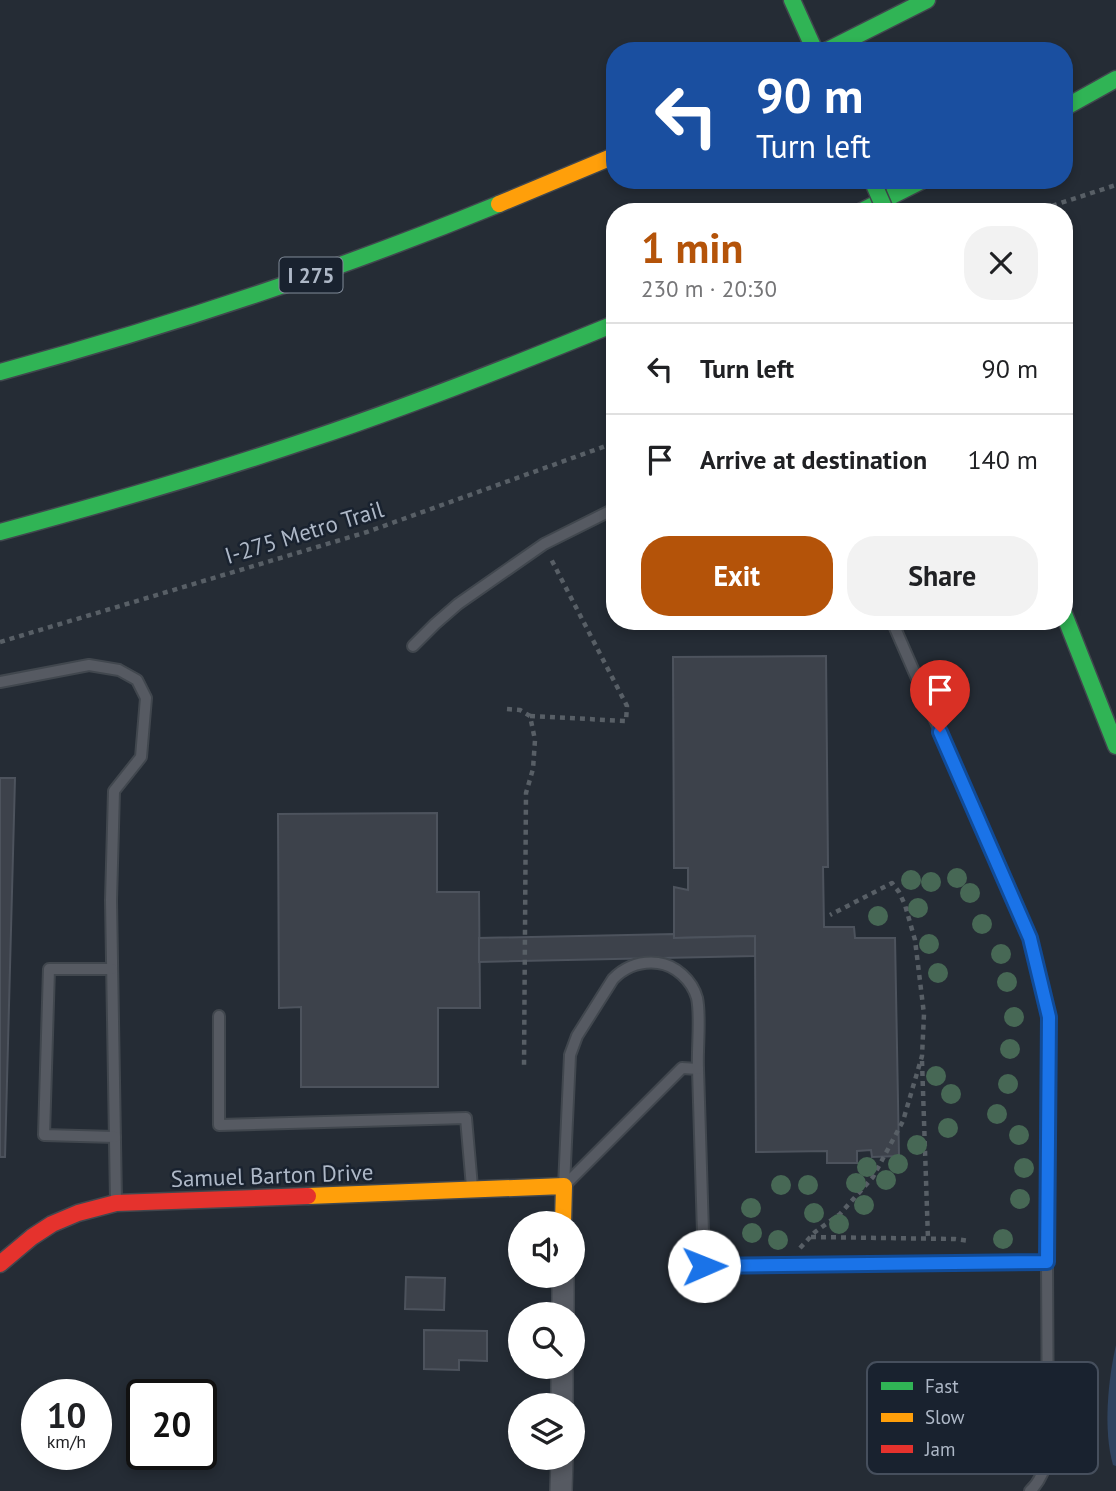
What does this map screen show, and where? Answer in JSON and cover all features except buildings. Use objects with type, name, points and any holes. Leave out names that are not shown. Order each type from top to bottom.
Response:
[{"type":"main road","points":[[792,0],[811,42]]},
{"type":"main road","points":[[844,42],[927,0]]},
{"type":"main road","points":[[1073,103],[1116,79]]},
{"type":"main road","name":"I 275","points":[[0,372],[159,326],[296,281],[466,218],[606,159]]},
{"type":"main road","points":[[878,203],[905,189]]},
{"type":"main road","points":[[0,532],[184,480],[326,435],[440,395],[606,327]]},
{"type":"main road","points":[[1070,630],[1116,746]]},
{"type":"main road","points":[[563,1211],[564,1186]]},
{"type":"main road","name":"Samuel Barton Drive","points":[[0,1264],[41,1230],[60,1220],[116,1203],[564,1186]]},
{"type":"street","points":[[561,1491],[562,1470]]},
{"type":"lane","points":[[413,646],[458,604],[544,544],[606,513]]},
{"type":"lane","points":[[896,630],[1030,938],[1049,1017],[1048,1362]]},
{"type":"lane","points":[[0,682],[89,665],[119,670],[137,680],[146,698],[141,757],[114,791],[111,900],[116,1203]]},
{"type":"lane","points":[[564,1186],[570,1055],[577,1036],[620,972],[641,963],[664,964],[673,968],[688,982],[697,999],[704,1266]]},
{"type":"lane","points":[[112,969],[49,969],[44,1135],[115,1137]]},
{"type":"lane","points":[[219,1016],[219,1125],[467,1118],[472,1190]]},
{"type":"lane","points":[[564,1186],[682,1068],[698,1069]]},
{"type":"lane","points":[[674,1266],[1047,1262]]},
{"type":"lane","points":[[1030,1491],[1042,1474]]},
{"type":"path","points":[[1061,203],[1116,185]]},
{"type":"path","name":"I-275 Metro Trail","points":[[0,642],[367,532],[606,446]]},
{"type":"path","points":[[507,709],[520,710],[530,716],[626,721],[626,706],[544,544]]},
{"type":"path","points":[[524,1068],[526,793],[533,769],[535,740],[530,716]]},
{"type":"path","points":[[830,915],[892,883],[900,892],[915,940],[924,1013],[922,1056],[928,1238]]},
{"type":"path","points":[[786,1265],[810,1237],[840,1214],[873,1177],[903,1121],[922,1056]]},
{"type":"path","points":[[810,1237],[970,1241]]},
{"type":"water","points":[[1116,1345],[1116,1466],[1113,1465],[1110,1451],[1107,1421]]},
{"type":"traffic: fast","points":[[792,0],[811,42]]},
{"type":"traffic: fast","points":[[844,42],[927,0]]},
{"type":"traffic: fast","points":[[1073,103],[1116,79]]},
{"type":"traffic: fast","points":[[876,189],[882,203]]},
{"type":"traffic: fast","points":[[878,203],[905,189]]},
{"type":"traffic: fast","points":[[0,372],[252,296],[438,229],[499,204]]},
{"type":"traffic: fast","points":[[0,532],[156,488],[311,439],[463,384],[606,327]]},
{"type":"traffic: fast","points":[[1070,630],[1116,746]]},
{"type":"traffic: slow","points":[[499,204],[606,159]]},
{"type":"traffic: slow","points":[[308,1196],[564,1186],[563,1211]]},
{"type":"traffic: jam","points":[[0,1264],[52,1224],[78,1213],[116,1203],[308,1196]]},
{"type":"route","points":[[704,1266],[1047,1262],[1049,1017],[1030,938],[940,732]]}]
